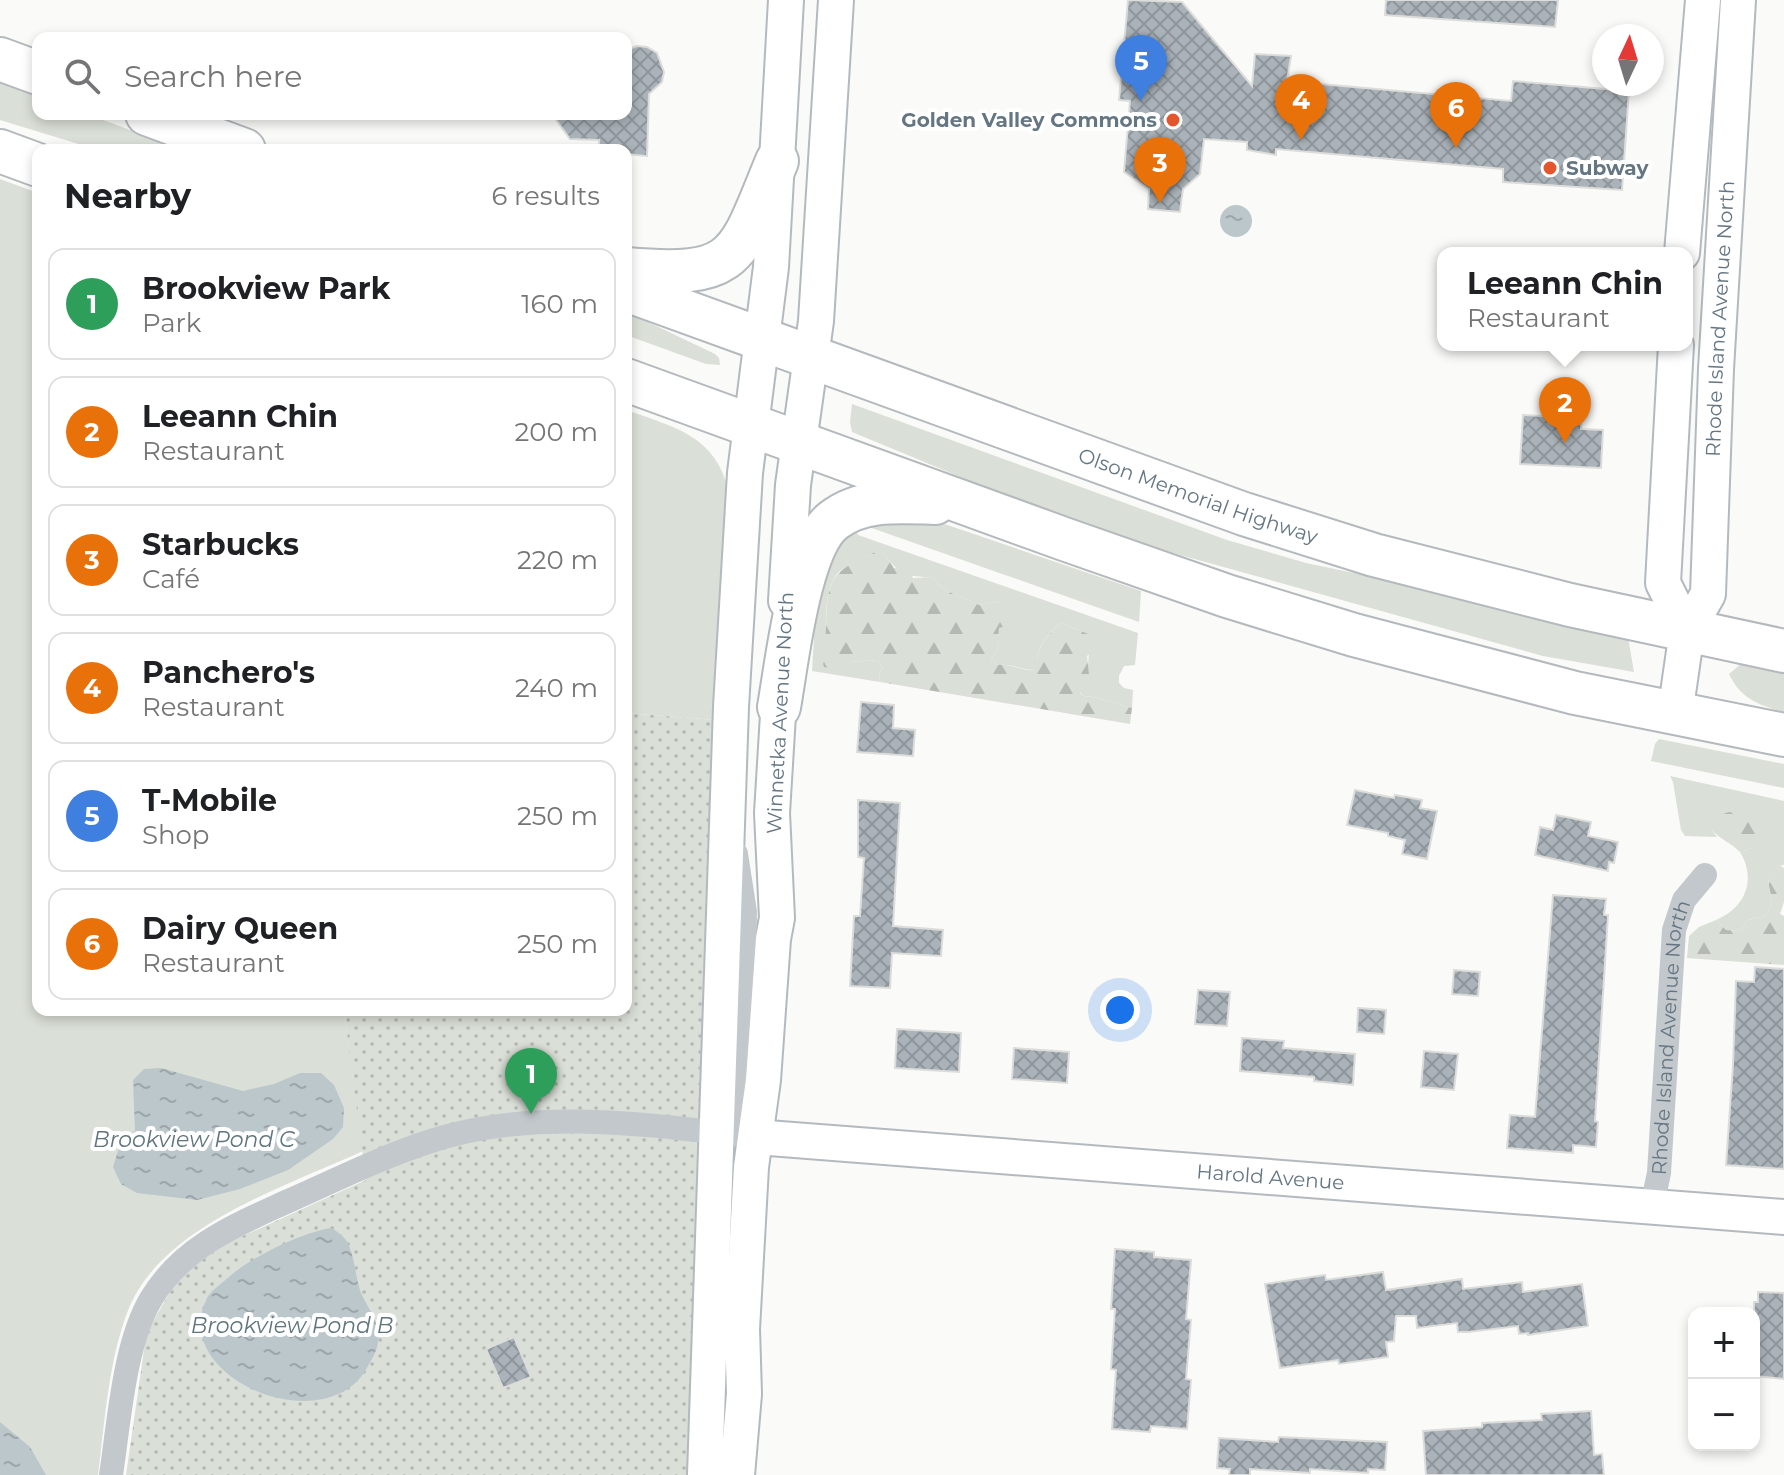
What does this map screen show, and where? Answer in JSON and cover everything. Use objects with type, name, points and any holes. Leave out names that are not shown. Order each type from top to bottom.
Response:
[{"type":"highway","points":[[0,59],[32,71]]},
{"type":"highway","points":[[163,120],[228,144]]},
{"type":"highway","points":[[0,151],[32,163]]},
{"type":"highway","points":[[632,269],[677,272],[704,269],[725,260],[739,246],[750,227],[777,161]]},
{"type":"highway","name":"Olson Memorial Highway","points":[[632,292],[1102,464],[1374,555],[1570,605],[1784,651]]},
{"type":"highway","points":[[632,382],[964,504],[1227,596],[1354,635],[1561,690],[1784,735]]},
{"type":"highway","points":[[779,707],[803,581],[823,531],[833,520],[879,503],[964,504]]},
{"type":"street","points":[[705,1475],[731,707],[745,473],[771,267],[786,0]]},
{"type":"street","name":"Winnetka Avenue North","points":[[737,1475],[744,1394],[742,1329],[751,1167],[777,918],[772,813],[779,707],[798,441],[816,321],[836,0]]},
{"type":"street","points":[[826,158],[849,110],[856,0]]},
{"type":"street","name":"Rhode Island Avenue North","points":[[1682,247],[1703,0]]},
{"type":"street","name":"Rhode Island Avenue North","points":[[1675,714],[1687,631],[1708,594],[1716,369],[1738,0]]},
{"type":"street","points":[[1676,351],[1663,583],[1687,631]]},
{"type":"street","points":[[727,818],[740,872],[745,912],[742,1115],[745,1129],[756,1137]]},
{"type":"street","name":"Rhode Island Avenue North","points":[[1652,1206],[1659,1173],[1674,930],[1684,900],[1705,875]]},
{"type":"street","points":[[111,1475],[126,1373],[140,1319],[162,1281],[203,1242],[380,1160],[433,1140],[470,1131],[542,1123],[601,1122],[756,1137]]},
{"type":"street","name":"Harold Avenue","points":[[756,1137],[1784,1217]]},
{"type":"green space","points":[[0,82],[32,94],[32,120],[103,120],[168,144],[78,144],[0,120]]},
{"type":"green space","points":[[0,179],[32,191],[32,1016],[345,1016],[363,1151],[228,1213],[166,1256],[143,1283],[127,1313],[115,1352],[98,1475],[0,1475]]},
{"type":"green space","points":[[632,314],[719,358],[720,365],[706,364],[632,337]]},
{"type":"green space","points":[[852,404],[1227,540],[1306,563],[1628,637],[1634,672],[1543,656],[1173,553],[1016,500],[852,432]]},
{"type":"green space","points":[[632,412],[677,429],[704,446],[723,474],[729,494],[716,720],[632,713]]},
{"type":"green space","points":[[915,514],[1141,591],[1139,622],[863,525]]},
{"type":"green space","points":[[855,530],[858,535],[1138,633],[1135,665],[1124,666],[1119,676],[1119,683],[1124,688],[1133,690],[1132,708],[1083,696],[1080,692],[1087,671],[1091,635],[1061,623],[1042,644],[1038,670],[997,665],[991,658],[997,652],[1000,601],[979,605],[948,591],[932,577],[905,574],[885,555],[874,553],[843,569],[835,577],[828,595],[826,645],[850,662],[878,660],[883,669],[879,673],[880,682],[812,671],[816,603],[826,550]]},
{"type":"green space","points":[[875,552],[885,555],[894,568],[908,567],[913,578],[932,577],[948,591],[979,605],[1000,601],[1009,605],[1010,625],[999,628],[997,652],[991,658],[997,665],[1037,670],[1043,644],[1061,623],[1091,635],[1098,646],[1087,656],[1089,675],[1080,693],[1132,708],[1130,724],[880,682],[879,673],[883,669],[878,660],[850,662],[836,669],[824,667],[821,656],[826,636],[827,600],[834,579],[848,566]]},
{"type":"green space","points":[[1742,663],[1784,668],[1784,712],[1758,703],[1739,690],[1729,674]]},
{"type":"green space","points":[[632,713],[716,720],[697,1475],[126,1475],[145,1343],[152,1323],[170,1292],[190,1268],[223,1245],[366,1180],[345,1016],[632,1016]]},
{"type":"green space","points":[[1659,739],[1784,764],[1784,788],[1651,761]]},
{"type":"green space","points":[[1670,776],[1784,801],[1784,865],[1779,866],[1768,881],[1772,901],[1766,916],[1748,920],[1739,931],[1726,930],[1716,920],[1741,901],[1748,883],[1748,873],[1740,852],[1752,848],[1711,829],[1717,837],[1685,836],[1681,830]]},
{"type":"green space","points":[[1729,812],[1747,816],[1760,826],[1761,839],[1752,848],[1740,852],[1711,829],[1720,815]]},
{"type":"green space","points":[[1779,865],[1784,868],[1784,902],[1780,914],[1784,916],[1784,965],[1687,958],[1689,936],[1699,927],[1716,920],[1726,930],[1739,931],[1748,920],[1766,916],[1772,901],[1768,881]]},
{"type":"water","points":[[1236,205],[1247,210],[1252,221],[1247,232],[1236,237],[1225,232],[1220,221],[1225,210]]},
{"type":"water","name":"Brookview Pond C","points":[[161,1068],[243,1091],[274,1084],[300,1073],[321,1073],[334,1085],[344,1108],[343,1127],[333,1139],[288,1170],[240,1189],[197,1200],[137,1193],[121,1184],[113,1167],[122,1138],[135,1131],[133,1080],[144,1069]]},
{"type":"water","name":"Brookview Pond B","points":[[332,1228],[345,1238],[349,1246],[361,1293],[375,1321],[378,1337],[374,1354],[348,1389],[321,1399],[289,1400],[258,1392],[230,1376],[210,1354],[201,1328],[207,1298],[238,1270],[263,1254],[307,1234]]},
{"type":"water","points":[[0,1422],[30,1447],[46,1475],[0,1475]]},
{"type":"building","points":[[1128,0],[1182,2],[1252,86],[1255,54],[1291,56],[1287,81],[1511,101],[1513,81],[1592,88],[1592,96],[1629,96],[1622,190],[1503,182],[1503,169],[1276,149],[1276,155],[1247,150],[1247,142],[1204,139],[1200,174],[1183,189],[1180,212],[1148,209],[1149,189],[1124,172],[1130,101],[1119,100]]},
{"type":"building","points":[[1386,0],[1558,0],[1555,27],[1385,15]]},
{"type":"building","points":[[647,47],[657,53],[664,72],[662,82],[649,94],[647,156],[632,155],[632,144],[599,144],[599,140],[570,139],[556,120],[632,120],[632,48]]},
{"type":"building","points":[[1523,415],[1582,418],[1581,429],[1603,430],[1601,468],[1520,464]]},
{"type":"building","points":[[861,702],[894,705],[893,728],[915,730],[913,756],[857,752]]},
{"type":"building","points":[[1355,790],[1422,800],[1420,808],[1437,811],[1427,859],[1402,854],[1405,840],[1388,836],[1388,833],[1347,825]]},
{"type":"building","points":[[858,800],[900,803],[893,926],[943,930],[941,956],[892,953],[890,988],[850,986],[854,916],[860,916],[864,858],[858,857]]},
{"type":"building","points":[[1556,815],[1591,822],[1588,836],[1618,842],[1614,863],[1609,862],[1608,871],[1535,855],[1540,827],[1553,830]]},
{"type":"building","points":[[1553,895],[1606,899],[1604,915],[1608,915],[1596,1147],[1573,1145],[1573,1153],[1507,1148],[1510,1115],[1535,1117]]},
{"type":"building","points":[[1755,967],[1784,969],[1784,1169],[1726,1165],[1736,981],[1754,982]]},
{"type":"building","points":[[1454,970],[1480,972],[1478,996],[1452,994]]},
{"type":"building","points":[[1198,990],[1230,992],[1227,1026],[1195,1024]]},
{"type":"building","points":[[1358,1008],[1386,1010],[1384,1034],[1357,1032]]},
{"type":"building","points":[[897,1029],[961,1033],[959,1072],[895,1068]]},
{"type":"building","points":[[1242,1038],[1284,1041],[1283,1048],[1355,1054],[1353,1085],[1314,1081],[1314,1077],[1240,1071]]},
{"type":"building","points":[[1014,1048],[1069,1052],[1067,1083],[1012,1079]]},
{"type":"building","points":[[1424,1051],[1458,1054],[1454,1090],[1421,1087]]},
{"type":"building","points":[[1115,1249],[1154,1252],[1154,1257],[1191,1260],[1186,1319],[1191,1320],[1186,1379],[1191,1380],[1187,1429],[1151,1426],[1150,1432],[1112,1429],[1116,1370],[1111,1369]]},
{"type":"building","points":[[1383,1272],[1386,1290],[1462,1279],[1463,1289],[1522,1282],[1523,1292],[1582,1284],[1588,1326],[1528,1335],[1519,1334],[1518,1326],[1458,1332],[1457,1323],[1417,1328],[1416,1316],[1396,1316],[1394,1341],[1386,1342],[1388,1357],[1280,1368],[1265,1284],[1325,1275],[1326,1280]]},
{"type":"building","points":[[1758,1292],[1784,1293],[1784,1379],[1760,1377],[1760,1307],[1754,1307],[1754,1302],[1758,1302]]},
{"type":"building","points":[[514,1337],[531,1377],[503,1388],[486,1349]]},
{"type":"building","points":[[1591,1411],[1594,1455],[1602,1454],[1604,1475],[1426,1475],[1423,1431],[1482,1427],[1482,1423],[1542,1420],[1541,1414]]},
{"type":"building","points":[[1279,1437],[1387,1442],[1385,1470],[1368,1469],[1368,1473],[1310,1469],[1310,1473],[1250,1469],[1250,1475],[1229,1475],[1230,1469],[1217,1468],[1219,1438],[1278,1442]]},
{"type":"place","name":"T-Mobile","points":[[1141,101]]},
{"type":"place","name":"Golden Valley Commons","points":[[1173,120]]},
{"type":"place","name":"Panchero's","points":[[1301,140]]},
{"type":"place","name":"Dairy Queen","points":[[1456,148]]},
{"type":"place","name":"Subway","points":[[1550,168]]},
{"type":"place","name":"Starbucks","points":[[1160,203]]},
{"type":"place","name":"Leeann Chin","points":[[1565,443]]},
{"type":"place","name":"Brookview Park","points":[[531,1114]]}]
